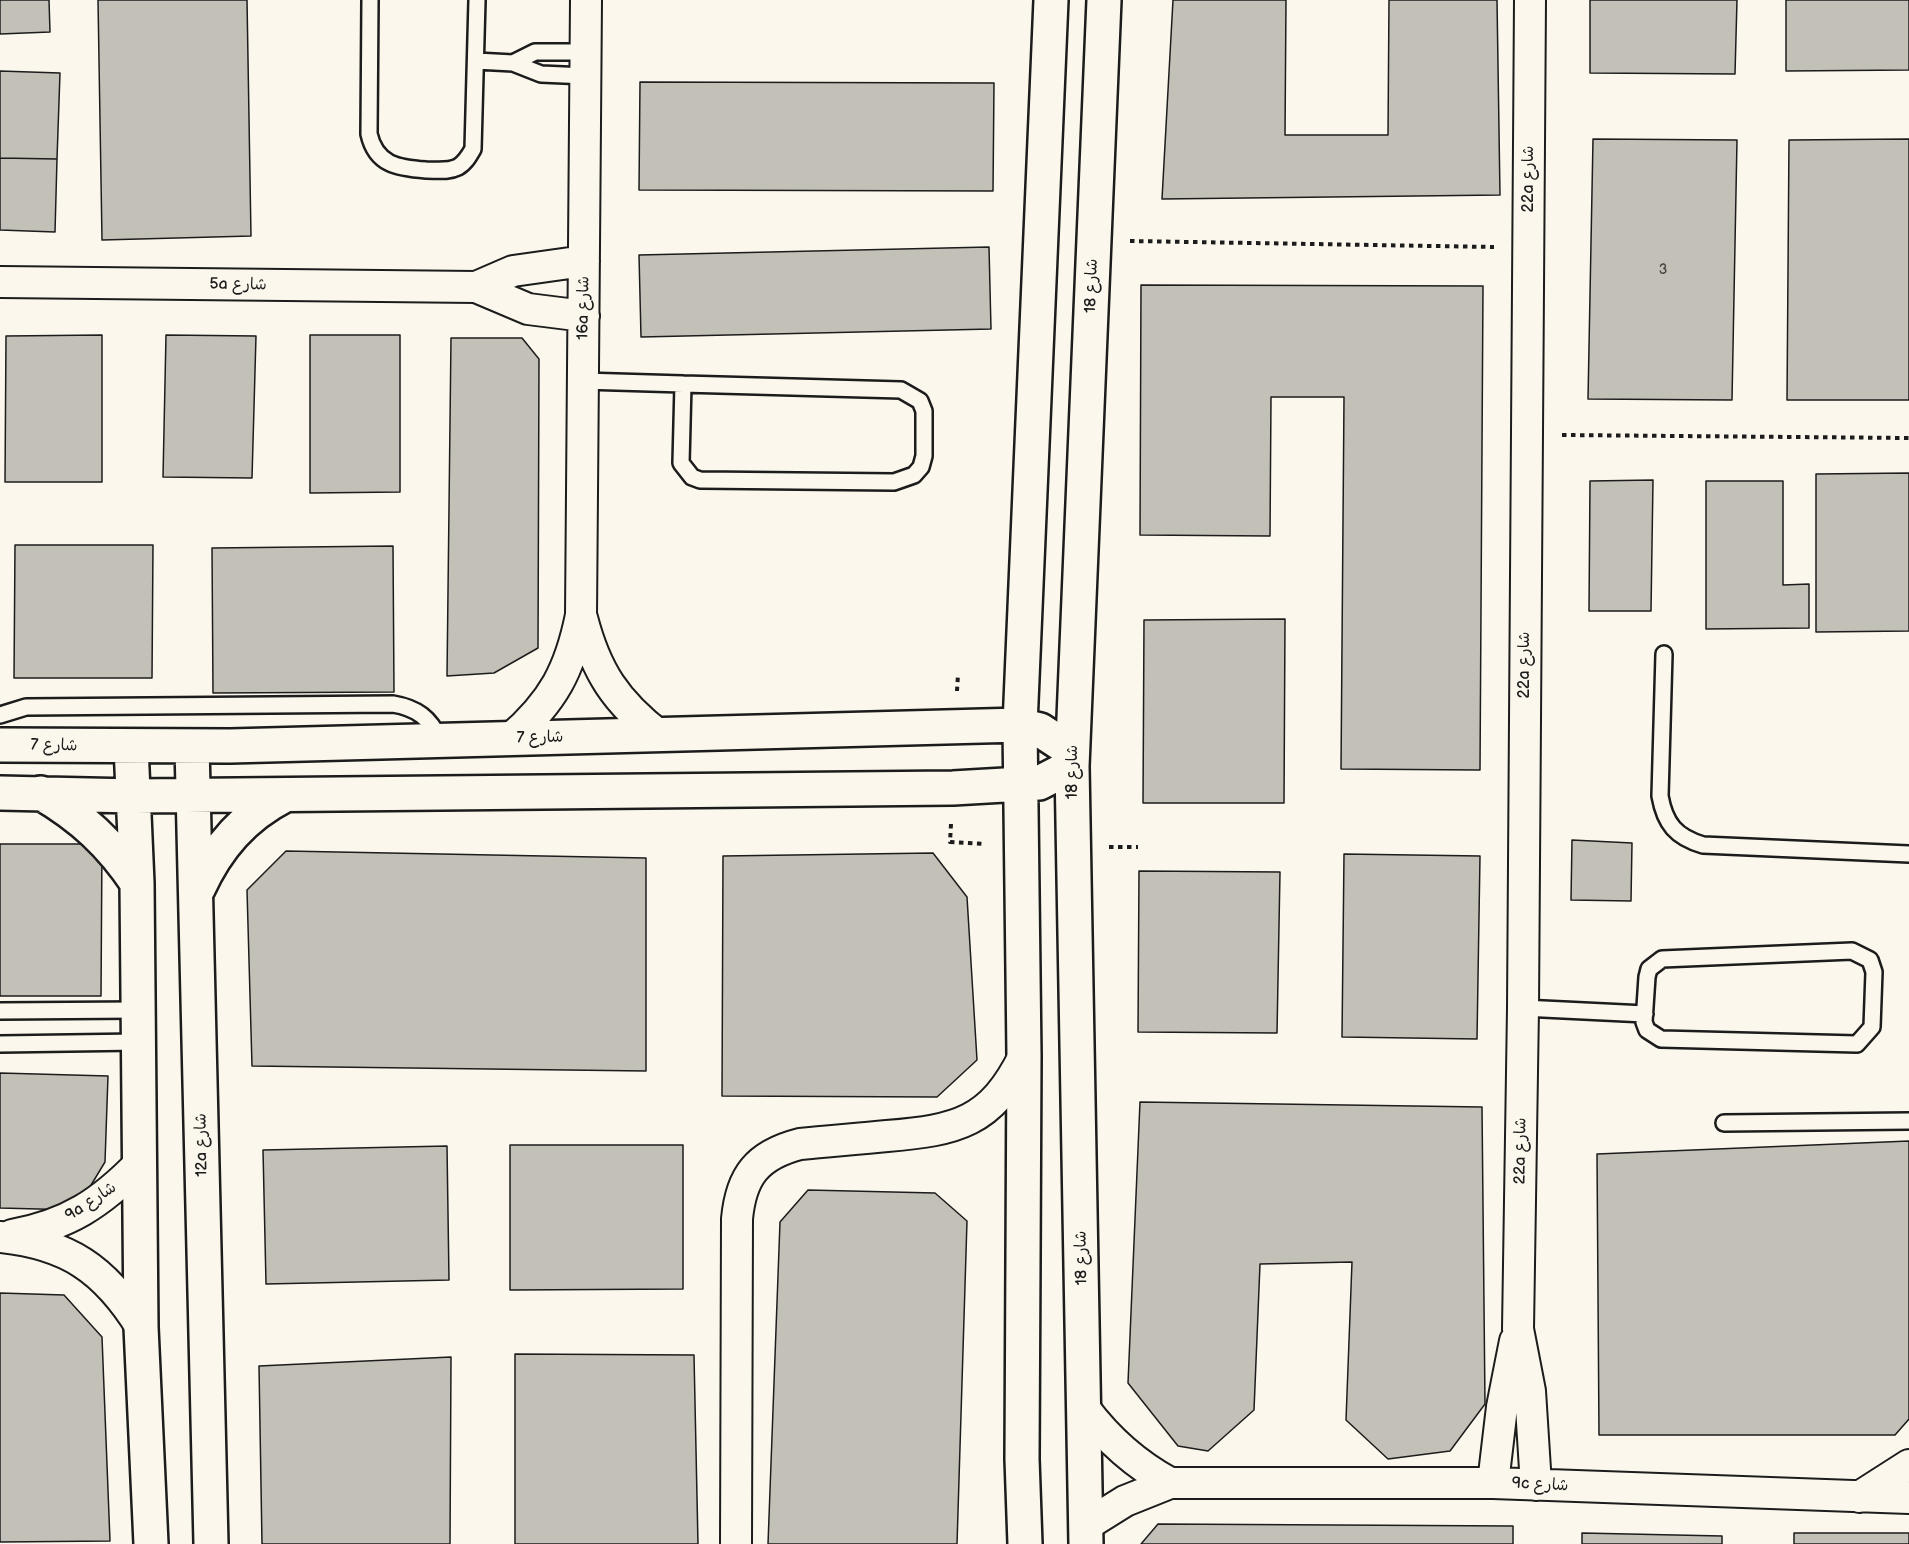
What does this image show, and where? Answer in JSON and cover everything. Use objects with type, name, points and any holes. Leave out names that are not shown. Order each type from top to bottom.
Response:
[{"type":"street","name":"16a شارع","points":[[510,739],[532,720],[551,697],[566,672],[581,615],[586,0]]},
{"type":"street","points":[[1024,1544],[1022,1458],[1024,1056],[1020,725],[1051,0]]},
{"type":"street","name":"شارع 18","points":[[1085,1535],[1085,1409],[1072,759],[1104,0]]},
{"type":"street","name":"22a شارع","points":[[1493,1483],[1504,1398],[1518,1329],[1523,1008],[1530,0]]},
{"type":"street","name":"5a شارع","points":[[476,287],[513,271],[584,261]]},
{"type":"street","name":"5a شارع","points":[[0,282],[476,287],[528,309],[584,316]]},
{"type":"street","name":"16a شارع","points":[[581,615],[600,671],[616,696],[636,718],[660,736]]},
{"type":"street","name":"شارع 7","points":[[0,745],[192,746],[660,736],[1020,725],[1040,730],[1072,759]]},
{"type":"street","points":[[131,746],[137,883],[141,1327],[151,1544]]},
{"type":"street","name":"12a شارع","points":[[192,746],[211,1544]]},
{"type":"street","points":[[0,793],[194,796],[1021,786],[1039,783],[1072,759]]},
{"type":"street","points":[[41,794],[62,805],[99,835],[137,883]]},
{"type":"street","points":[[197,891],[208,868],[238,828],[269,804],[287,794]]},
{"type":"street","points":[[736,1544],[737,1219],[739,1198],[747,1177],[761,1161],[779,1149],[800,1144],[933,1132],[957,1126],[979,1114],[998,1098],[1013,1078],[1024,1056]]},
{"type":"street","name":"9a شارع","points":[[0,1237],[40,1230],[77,1215],[111,1192],[140,1163]]},
{"type":"street","name":"9a شارع","points":[[0,1237],[35,1241],[68,1253],[97,1272],[122,1297],[141,1327]]},
{"type":"street","name":"22a شارع","points":[[1518,1329],[1530,1391],[1536,1485]]},
{"type":"street","name":"9c شارع","points":[[1085,1409],[1123,1452],[1145,1469],[1170,1483]]},
{"type":"street","points":[[1859,1497],[1909,1465]]},
{"type":"street","name":"9c شارع","points":[[1085,1535],[1125,1501],[1170,1483],[1493,1483],[1909,1498]]},
{"type":"lane","points":[[370,0],[369,134],[372,146],[389,164],[400,168],[440,171],[460,166],[468,158],[474,138],[477,0]]},
{"type":"lane","points":[[513,63],[535,52],[586,64]]},
{"type":"lane","points":[[476,61],[513,63],[541,74],[586,64]]},
{"type":"lane","points":[[583,381],[901,390],[920,401],[924,411],[921,467],[914,475],[894,482],[700,480],[692,477],[681,463],[682,384]]},
{"type":"lane","points":[[1664,654],[1660,796],[1663,814],[1671,829],[1686,840],[1703,844],[1909,854]]},
{"type":"lane","points":[[0,715],[26,708],[393,704],[409,706],[423,714],[434,726],[440,740]]},
{"type":"lane","points":[[1852,951],[1865,955],[1873,966],[1872,1027],[1857,1044],[1661,1039],[1647,1030],[1645,1014],[1649,969],[1662,958],[1852,951]]},
{"type":"lane","points":[[1523,1008],[1645,1014]]},
{"type":"lane","points":[[0,1011],[138,1010]]},
{"type":"lane","points":[[0,1044],[139,1042]]},
{"type":"lane","points":[[1724,1123],[1909,1121]]},
{"type":"path","points":[[1094,240],[1528,247]]},
{"type":"path","points":[[1527,435],[1909,438]]},
{"type":"building","points":[[0,0],[49,0],[50,32],[0,34]]},
{"type":"building","points":[[98,0],[247,0],[251,236],[102,240]]},
{"type":"building","points":[[1173,0],[1286,0],[1285,135],[1388,135],[1389,0],[1497,0],[1500,195],[1162,199]]},
{"type":"building","points":[[1590,0],[1737,0],[1735,74],[1590,73]]},
{"type":"building","points":[[1786,0],[1909,0],[1909,70],[1786,71]]},
{"type":"building","points":[[0,71],[60,73],[57,159],[0,158]]},
{"type":"building","points":[[640,82],[994,83],[993,191],[639,190]]},
{"type":"building","points":[[1593,139],[1737,140],[1732,400],[1588,399]]},
{"type":"building","points":[[1909,139],[1909,400],[1787,400],[1789,140]]},
{"type":"building","points":[[0,158],[57,159],[55,232],[0,230]]},
{"type":"building","points":[[989,247],[991,329],[641,337],[639,255]]},
{"type":"building","points":[[1141,285],[1483,286],[1480,770],[1341,769],[1344,397],[1271,397],[1270,536],[1140,535]]},
{"type":"building","points":[[102,335],[102,482],[5,482],[6,336]]},
{"type":"building","points":[[166,335],[256,336],[252,478],[163,477]]},
{"type":"building","points":[[310,335],[400,335],[400,492],[310,493]]},
{"type":"building","points":[[451,338],[522,338],[539,359],[538,648],[494,673],[447,676]]},
{"type":"building","points":[[1909,473],[1909,631],[1816,632],[1816,474]]},
{"type":"building","points":[[1653,480],[1651,611],[1589,611],[1590,481]]},
{"type":"building","points":[[1706,481],[1783,481],[1783,585],[1809,584],[1809,628],[1706,629]]},
{"type":"building","points":[[15,545],[153,545],[152,678],[14,678]]},
{"type":"building","points":[[393,546],[394,692],[213,693],[212,548]]},
{"type":"building","points":[[1285,619],[1284,803],[1143,803],[1144,620]]},
{"type":"building","points":[[1572,840],[1632,843],[1631,901],[1571,900]]},
{"type":"building","points":[[0,844],[102,844],[101,996],[0,996]]},
{"type":"building","points":[[286,851],[646,858],[646,1071],[252,1066],[247,890]]},
{"type":"building","points":[[933,853],[967,897],[977,1060],[937,1097],[722,1096],[723,856]]},
{"type":"building","points":[[1344,854],[1480,856],[1477,1039],[1342,1037]]},
{"type":"building","points":[[1139,871],[1280,872],[1277,1033],[1138,1032]]},
{"type":"building","points":[[0,1073],[108,1076],[105,1162],[76,1210],[0,1208]]},
{"type":"building","points":[[1140,1102],[1482,1107],[1485,1404],[1450,1451],[1388,1459],[1346,1420],[1352,1262],[1260,1264],[1254,1410],[1208,1451],[1178,1446],[1128,1383]]},
{"type":"building","points":[[1909,1141],[1909,1419],[1895,1435],[1599,1435],[1597,1154]]},
{"type":"building","points":[[510,1145],[683,1145],[683,1289],[510,1290]]},
{"type":"building","points":[[447,1146],[449,1280],[266,1284],[263,1150]]},
{"type":"building","points":[[808,1190],[935,1193],[967,1221],[957,1544],[768,1544],[780,1222]]},
{"type":"building","points":[[0,1293],[64,1295],[102,1337],[110,1541],[0,1542]]},
{"type":"building","points":[[515,1354],[694,1355],[698,1544],[515,1544]]},
{"type":"building","points":[[451,1357],[450,1544],[262,1544],[259,1366]]},
{"type":"building","points":[[1158,1524],[1513,1526],[1513,1544],[1141,1544]]},
{"type":"building","points":[[1582,1533],[1722,1536],[1722,1544],[1582,1544]]},
{"type":"building","points":[[1794,1533],[1909,1533],[1909,1544],[1794,1544]]}]
